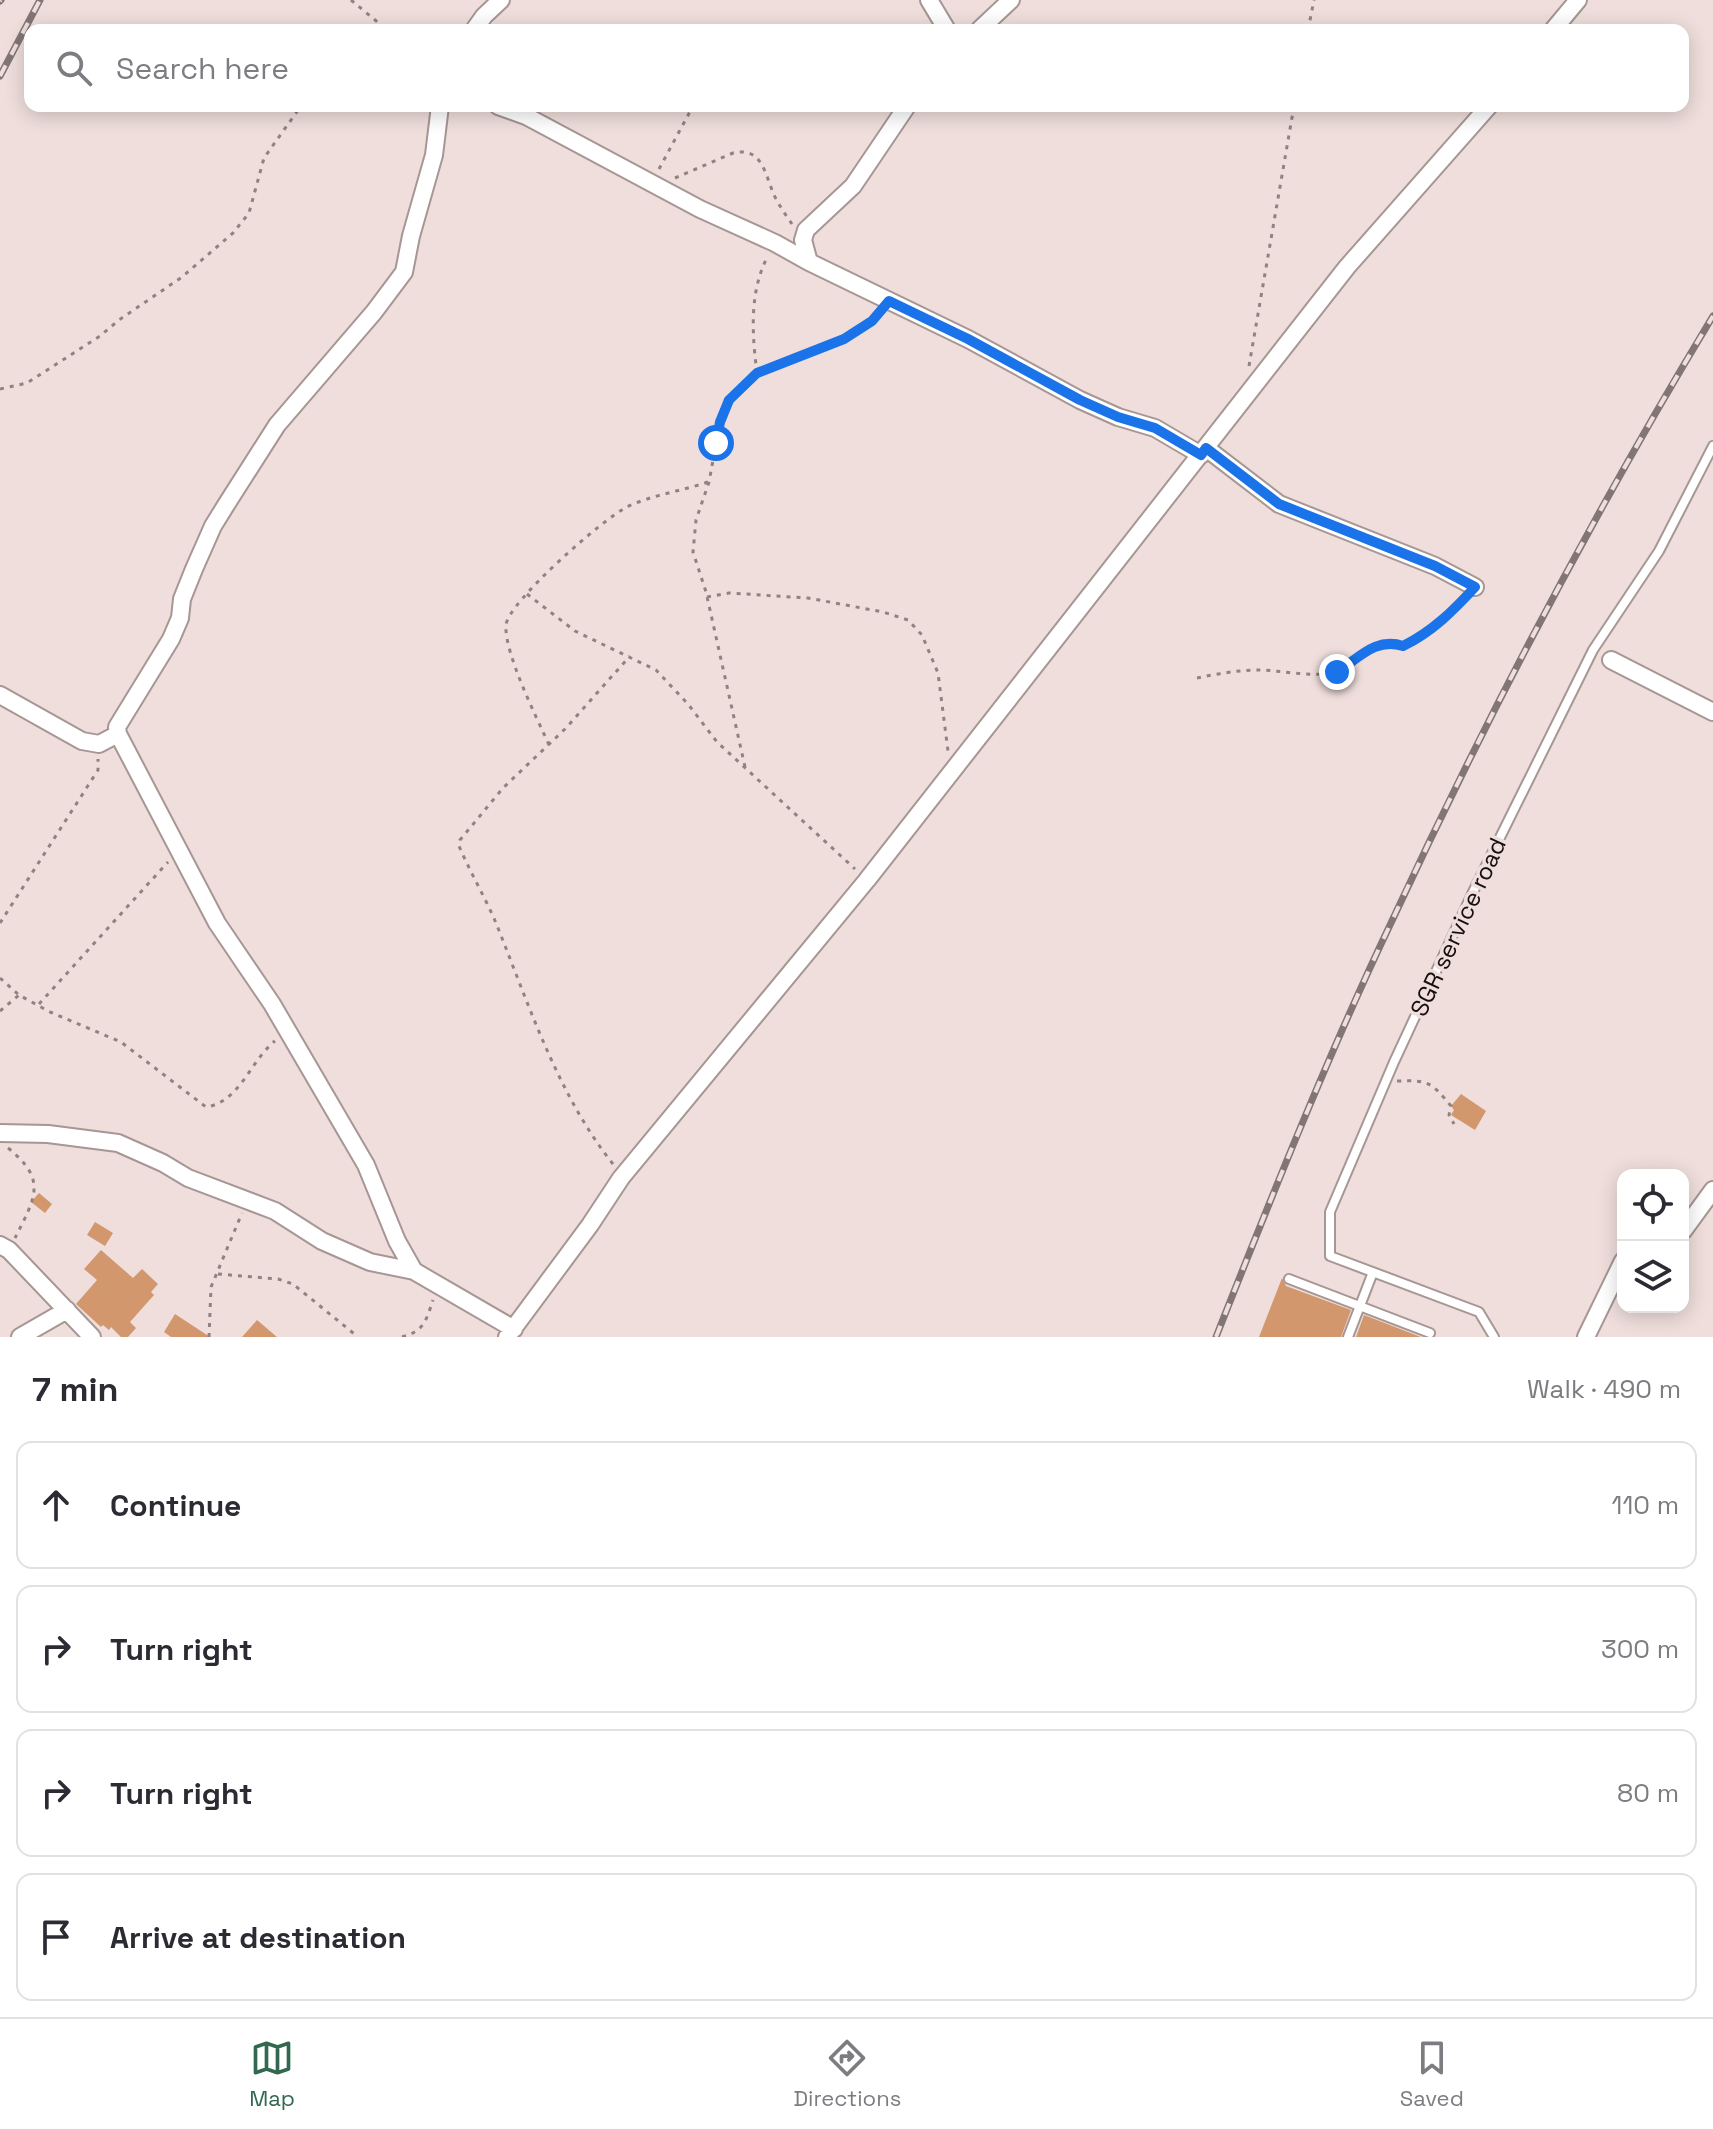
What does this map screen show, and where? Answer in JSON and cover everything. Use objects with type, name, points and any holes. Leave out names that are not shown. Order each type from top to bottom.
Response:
[{"type":"street","points":[[478,24],[501,0]]},
{"type":"street","points":[[929,0],[943,24]]},
{"type":"street","points":[[985,24],[1011,0]]},
{"type":"street","points":[[1558,24],[1578,0]]},
{"type":"street","points":[[414,1271],[397,1241],[366,1165],[288,1031],[217,923],[117,727],[171,639],[180,618],[182,599],[219,516],[277,425],[374,312],[404,272],[434,155],[439,112]]},
{"type":"street","points":[[515,112],[968,339],[1080,400],[1118,417],[1155,428],[1203,452],[1279,504],[1435,566],[1475,587]]},
{"type":"street","points":[[809,262],[803,240],[812,223],[853,186],[903,112]]},
{"type":"street","points":[[2,1138],[48,1134],[118,1143],[188,1178],[275,1211],[322,1241],[370,1262],[414,1271],[510,1333],[623,1176],[867,880],[1347,267],[1484,112]]},
{"type":"street","points":[[1611,660],[1713,712]]},
{"type":"street","points":[[0,695],[82,741],[99,744],[118,734]]},
{"type":"street","points":[[1689,1223],[1713,1190]]},
{"type":"street","points":[[4,1247],[92,1337]]},
{"type":"street","points":[[1586,1337],[1617,1273]]},
{"type":"street","points":[[20,1337],[67,1310]]},
{"type":"lane","name":"SGR service road","points":[[1494,1337],[1479,1312],[1330,1256],[1330,1212],[1385,1082],[1472,894],[1593,650],[1659,551],[1713,446]]},
{"type":"lane","points":[[1348,1337],[1373,1272]]},
{"type":"lane","points":[[1289,1279],[1430,1333]]},
{"type":"path","points":[[351,0],[380,24]]},
{"type":"path","points":[[1309,24],[1314,0]]},
{"type":"path","points":[[0,389],[27,383],[100,336],[182,277],[233,233],[249,213],[264,158],[297,112]]},
{"type":"path","points":[[653,181],[690,112]]},
{"type":"path","points":[[1247,396],[1247,372],[1293,112]]},
{"type":"path","points":[[653,181],[686,175],[733,153],[753,154],[764,166],[779,206],[803,240]]},
{"type":"path","points":[[757,373],[753,328],[757,287],[764,263],[775,243]]},
{"type":"path","points":[[745,767],[707,597],[693,552],[696,520],[709,482],[720,422],[729,400],[757,373],[844,339],[872,321],[889,301]]},
{"type":"path","points":[[549,745],[517,669],[506,624],[513,608],[608,518],[627,506],[709,482]]},
{"type":"path","points":[[1197,678],[1258,670],[1337,672],[1376,645],[1394,643],[1403,646],[1414,641],[1443,620],[1475,587]]},
{"type":"path","points":[[707,597],[729,593],[808,598],[883,612],[908,620],[922,635],[938,673],[945,741],[954,770]]},
{"type":"path","points":[[527,594],[575,631],[656,670],[688,704],[717,742],[867,880]]},
{"type":"path","points":[[623,1176],[587,1128],[544,1044],[496,922],[459,846],[460,840],[503,788],[549,745],[630,656]]},
{"type":"path","points":[[0,923],[98,770],[99,744]]},
{"type":"path","points":[[38,1006],[179,851]]},
{"type":"path","points":[[0,978],[19,995],[38,1006],[121,1042],[206,1107],[218,1105],[230,1097],[266,1048],[288,1031]]},
{"type":"path","points":[[0,1011],[19,995]]},
{"type":"path","points":[[1385,1082],[1422,1080],[1437,1087],[1451,1106],[1449,1115],[1454,1124]]},
{"type":"path","points":[[2,1138],[32,1172],[35,1181],[29,1209],[4,1247]]},
{"type":"path","points":[[209,1337],[211,1287],[248,1202]]},
{"type":"path","points":[[218,1274],[278,1279],[293,1284],[358,1337]]},
{"type":"path","points":[[402,1337],[417,1333],[425,1321],[437,1283]]},
{"type":"building","points":[[1461,1094],[1486,1111],[1475,1130],[1451,1115],[1454,1110],[1451,1106]]},
{"type":"building","points":[[39,1193],[52,1204],[45,1213],[31,1202]]},
{"type":"building","points":[[95,1222],[113,1233],[105,1246],[87,1235]]},
{"type":"building","points":[[101,1250],[133,1278],[142,1269],[158,1284],[151,1292],[154,1295],[130,1322],[136,1328],[128,1337],[121,1337],[111,1327],[109,1330],[103,1325],[101,1327],[76,1304],[97,1280],[84,1269]]},
{"type":"building","points":[[1282,1278],[1286,1286],[1351,1310],[1341,1337],[1259,1337]]},
{"type":"building","points":[[175,1314],[210,1337],[171,1337],[164,1332]]},
{"type":"building","points":[[1364,1315],[1421,1337],[1356,1337]]},
{"type":"building","points":[[257,1320],[277,1337],[242,1337]]},
{"type":"railway","points":[[27,24],[40,0]]},
{"type":"railway","points":[[0,76],[24,30]]},
{"type":"railway","points":[[1216,1337],[1321,1078],[1427,847],[1503,692],[1584,540],[1713,316]]},
{"type":"route","points":[[716,443],[729,400],[757,373],[844,339],[872,321],[889,301],[968,339],[1080,400],[1118,417],[1155,428],[1201,455],[1206,448],[1279,504],[1435,566],[1475,587],[1443,620],[1414,641],[1403,646],[1394,643],[1376,645],[1337,672]]}]
